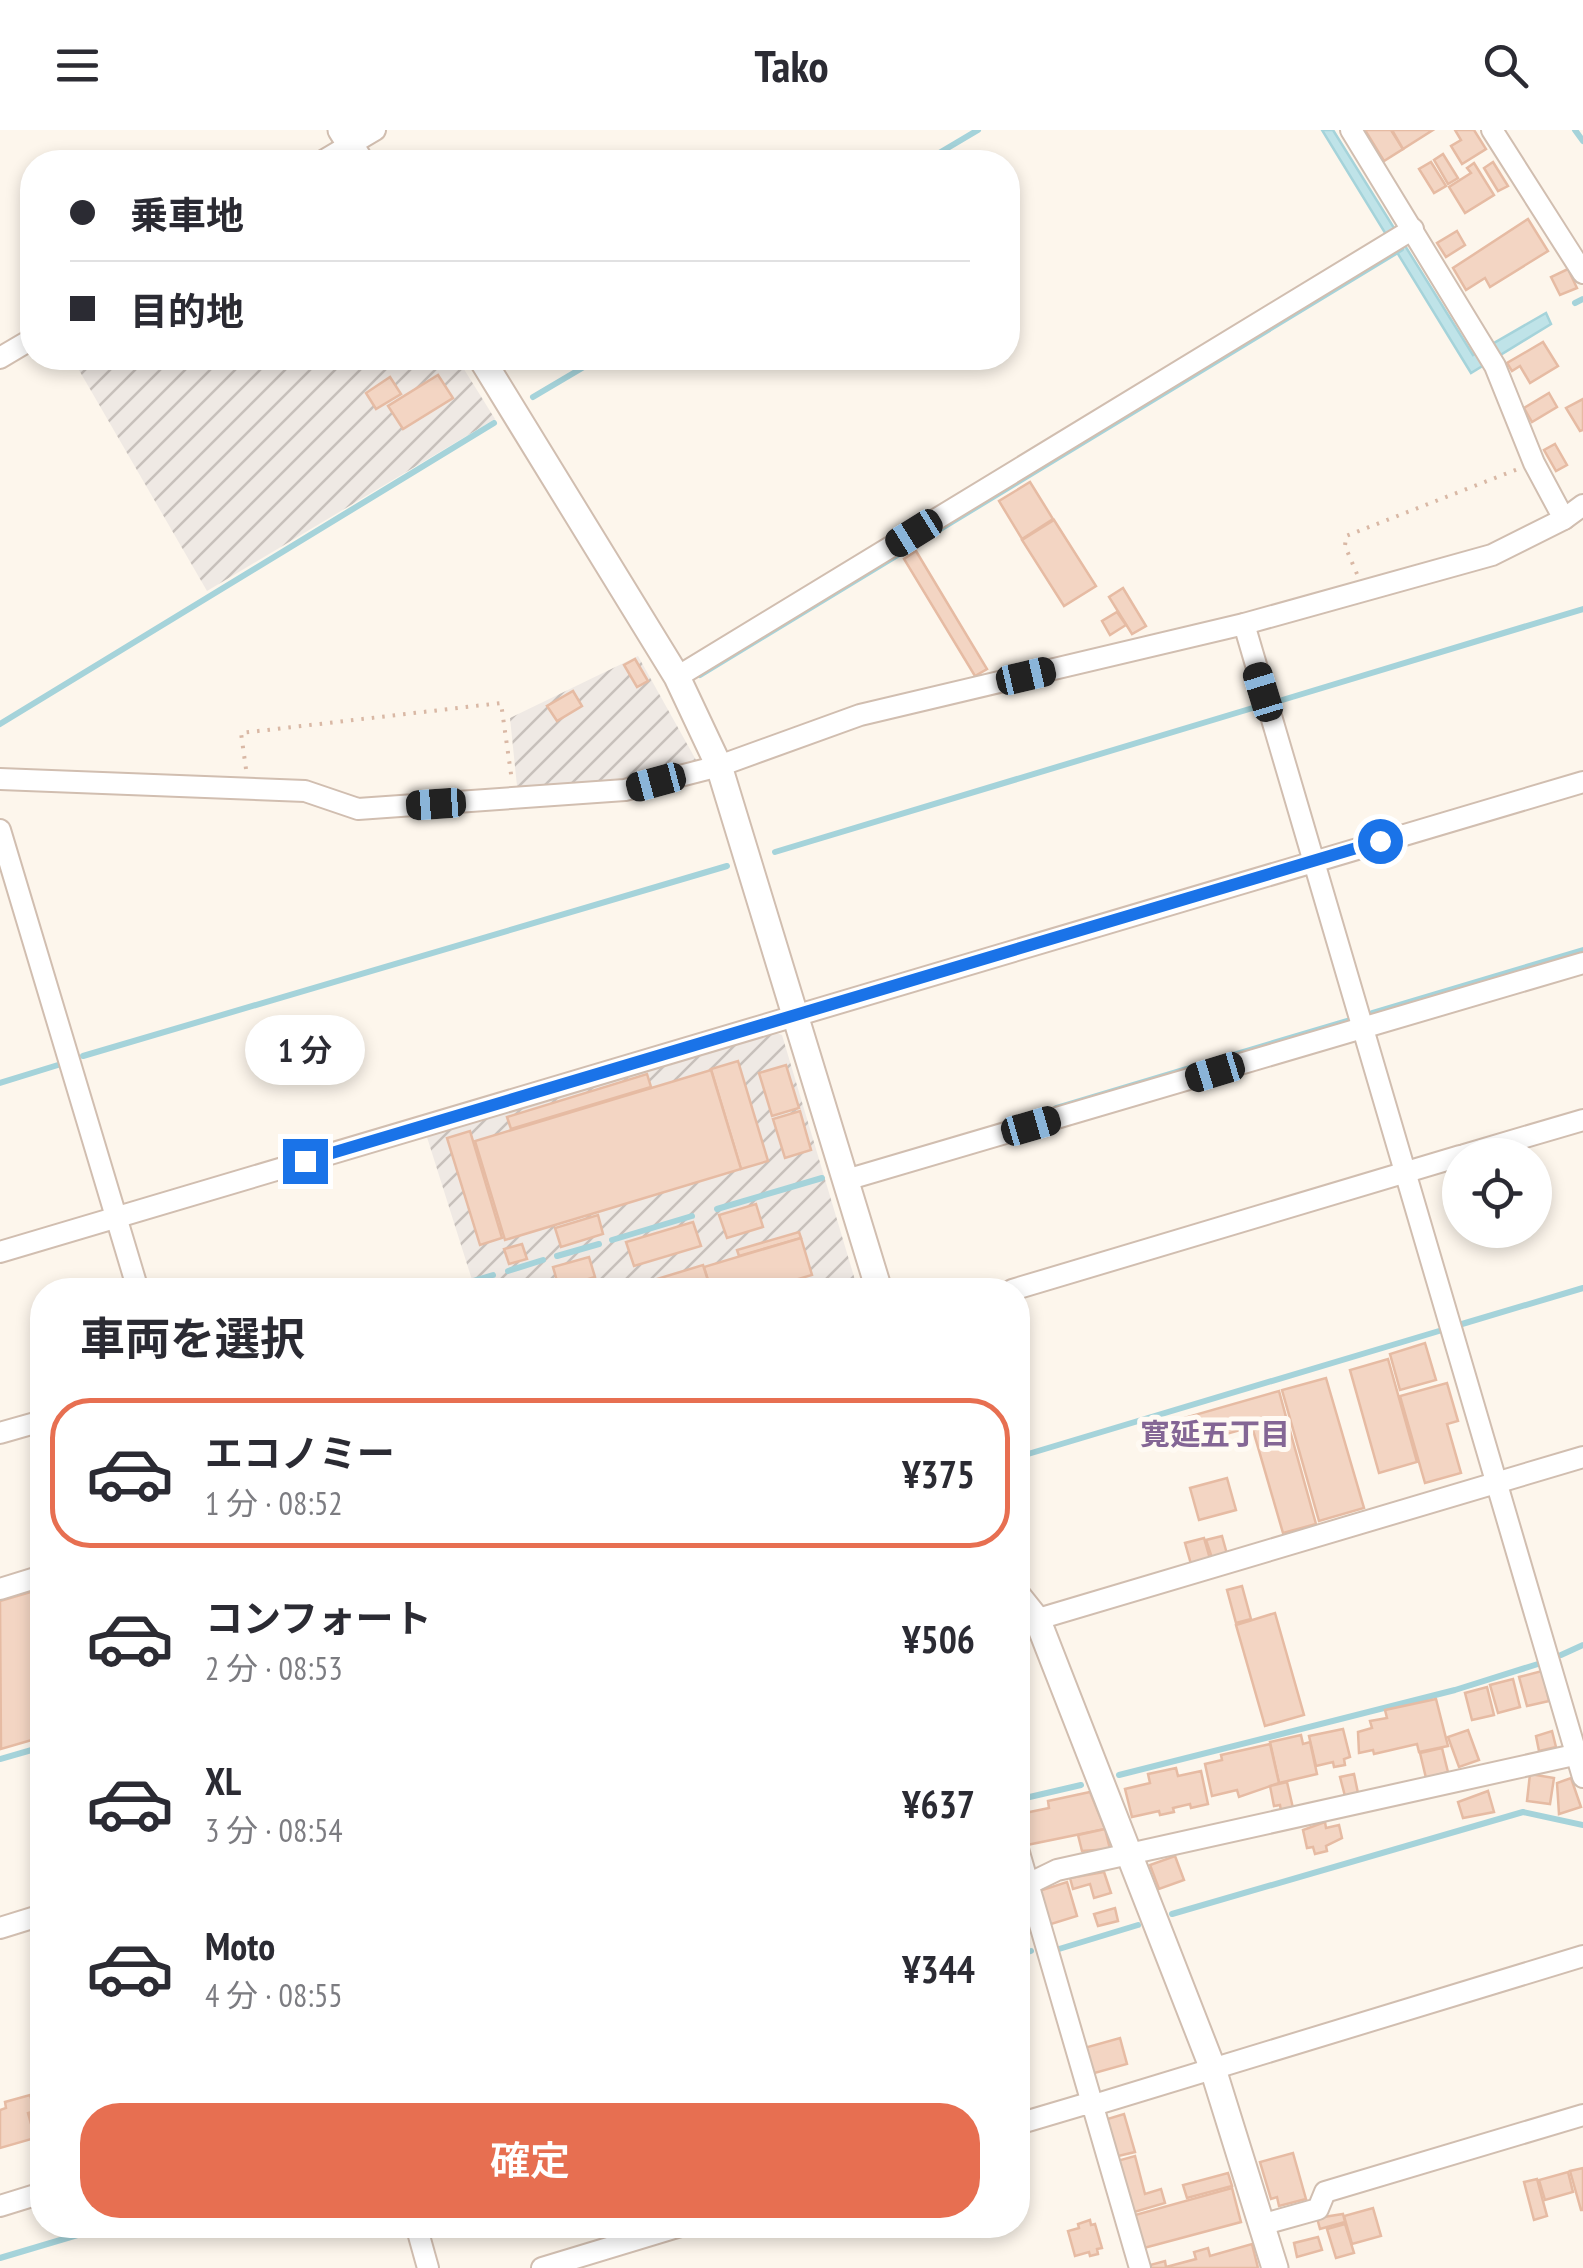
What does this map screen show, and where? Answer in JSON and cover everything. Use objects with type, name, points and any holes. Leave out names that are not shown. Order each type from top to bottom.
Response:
[{"type":"street","points":[[351,146],[374,130]]},
{"type":"street","points":[[1351,130],[1402,235],[1495,366],[1534,463],[1564,520]]},
{"type":"street","points":[[1492,130],[1583,273]]},
{"type":"street","points":[[677,678],[1402,235]]},
{"type":"street","points":[[488,370],[677,678],[718,766],[875,1278]]},
{"type":"street","points":[[0,779],[305,791],[358,809],[625,790],[718,766],[860,715],[1244,624],[1492,555],[1564,520],[1583,505]]},
{"type":"street","points":[[1244,624],[1583,1778]]},
{"type":"street","points":[[0,1252],[1583,782]]},
{"type":"street","points":[[0,830],[134,1278]]},
{"type":"street","points":[[0,911],[22,904]]},
{"type":"street","points":[[846,1180],[1583,963]]},
{"type":"street","points":[[1522,1138],[1583,1120]]},
{"type":"street","points":[[1030,1285],[1442,1162]]},
{"type":"street","points":[[0,1434],[30,1425]]},
{"type":"street","points":[[1030,1622],[1583,1456]]},
{"type":"street","points":[[0,1589],[30,1580]]},
{"type":"street","points":[[1030,1628],[1130,1853],[1213,2069],[1275,2268]]},
{"type":"street","points":[[1030,1883],[1057,1870],[1579,1754]]},
{"type":"street","points":[[1030,1911],[1094,2105],[1140,2268]]},
{"type":"street","points":[[0,1928],[30,1919]]},
{"type":"street","points":[[1030,2120],[1094,2105],[1583,1956]]},
{"type":"street","points":[[1261,2224],[1318,2209],[1325,2192],[1583,2115]]},
{"type":"street","points":[[0,2206],[30,2197]]},
{"type":"street","points":[[420,2238],[428,2268]]},
{"type":"street","points":[[542,2268],[641,2238]]},
{"type":"path","points":[[1364,592],[1345,546],[1346,536],[1534,463]]},
{"type":"path","points":[[248,789],[242,733],[501,703],[514,800]]},
{"type":"shaded area","points":[[79,370],[464,370],[495,419],[207,591]]},
{"type":"shaded area","points":[[638,656],[696,760],[693,768],[624,784],[521,791],[517,786],[510,718]]},
{"type":"shaded area","points":[[773,1032],[782,1035],[854,1278],[471,1278],[426,1134]]},
{"type":"water","points":[[1322,130],[1333,130],[1473,355],[1546,313],[1551,324],[1471,373]]},
{"type":"building","points":[[1365,130],[1391,130],[1403,149],[1384,161]]},
{"type":"building","points":[[1392,130],[1433,130],[1403,149]]},
{"type":"building","points":[[1455,130],[1474,130],[1486,149],[1462,164],[1451,146],[1461,140]]},
{"type":"building","points":[[1443,154],[1458,178],[1448,184],[1434,160]]},
{"type":"building","points":[[1431,162],[1446,186],[1434,193],[1419,169]]},
{"type":"building","points":[[1493,162],[1508,186],[1498,191],[1484,168]]},
{"type":"building","points":[[1474,163],[1494,195],[1465,213],[1449,187],[1471,173],[1467,168]]},
{"type":"building","points":[[1528,219],[1548,251],[1490,287],[1485,278],[1466,290],[1453,268]]},
{"type":"building","points":[[1457,231],[1465,245],[1446,257],[1437,243]]},
{"type":"building","points":[[1568,269],[1577,288],[1560,295],[1551,277]]},
{"type":"building","points":[[1543,342],[1558,366],[1530,383],[1520,366],[1512,371],[1507,363]]},
{"type":"building","points":[[438,375],[453,398],[403,429],[388,406]]},
{"type":"building","points":[[390,377],[401,394],[376,409],[366,393]]},
{"type":"building","points":[[1549,393],[1557,407],[1532,422],[1524,408]]},
{"type":"building","points":[[1583,399],[1583,430],[1580,431],[1566,408]]},
{"type":"building","points":[[1555,444],[1567,465],[1556,471],[1544,450]]},
{"type":"building","points":[[1030,482],[1053,519],[1022,539],[999,501]]},
{"type":"building","points":[[1054,520],[1096,586],[1064,606],[1022,540]]},
{"type":"building","points":[[916,551],[987,669],[975,676],[904,559]]},
{"type":"building","points":[[1123,588],[1146,626],[1132,634],[1109,597]]},
{"type":"building","points":[[1117,612],[1126,625],[1110,635],[1102,621]]},
{"type":"building","points":[[635,659],[648,681],[637,687],[624,665]]},
{"type":"building","points":[[573,691],[582,706],[557,721],[547,706]]},
{"type":"building","points":[[738,1061],[768,1161],[741,1169],[711,1069]]},
{"type":"building","points":[[786,1065],[799,1108],[772,1116],[759,1073]]},
{"type":"building","points":[[711,1070],[741,1169],[505,1240],[475,1141]]},
{"type":"building","points":[[647,1074],[651,1087],[511,1129],[507,1117]]},
{"type":"building","points":[[800,1111],[811,1150],[785,1158],[773,1119]]},
{"type":"building","points":[[470,1131],[502,1238],[480,1245],[447,1138]]},
{"type":"building","points":[[756,1204],[763,1227],[727,1238],[719,1215]]},
{"type":"building","points":[[598,1215],[603,1234],[561,1247],[555,1228]]},
{"type":"building","points":[[693,1222],[701,1246],[634,1266],[626,1242]]},
{"type":"building","points":[[799,1232],[801,1238],[739,1256],[737,1250]]},
{"type":"building","points":[[801,1238],[812,1275],[707,1278],[704,1267]]},
{"type":"building","points":[[522,1244],[527,1259],[509,1264],[504,1249]]},
{"type":"building","points":[[589,1257],[595,1277],[556,1278],[553,1267]]},
{"type":"building","points":[[703,1265],[707,1278],[660,1278]]},
{"type":"building","points":[[1425,1343],[1436,1380],[1400,1390],[1390,1354]]},
{"type":"building","points":[[1388,1359],[1417,1462],[1379,1473],[1350,1370]]},
{"type":"building","points":[[1326,1378],[1364,1508],[1319,1521],[1282,1390]]},
{"type":"building","points":[[1447,1383],[1458,1421],[1447,1424],[1461,1473],[1425,1483],[1400,1396]]},
{"type":"building","points":[[1279,1391],[1286,1417],[1184,1446],[1177,1420]]},
{"type":"building","points":[[1287,1420],[1316,1524],[1283,1533],[1253,1430]]},
{"type":"building","points":[[1227,1478],[1236,1510],[1199,1520],[1190,1488]]},
{"type":"building","points":[[1222,1536],[1227,1554],[1212,1558],[1206,1540]]},
{"type":"building","points":[[1204,1538],[1210,1559],[1191,1564],[1185,1543]]},
{"type":"building","points":[[1242,1586],[1251,1619],[1236,1623],[1227,1590]]},
{"type":"building","points":[[30,1592],[30,1741],[1,1749],[0,1601]]},
{"type":"building","points":[[1275,1613],[1304,1715],[1265,1726],[1236,1625]]},
{"type":"building","points":[[1542,1671],[1549,1701],[1527,1706],[1519,1677]]},
{"type":"building","points":[[1513,1679],[1520,1707],[1498,1713],[1490,1685]]},
{"type":"building","points":[[1487,1687],[1494,1715],[1472,1720],[1465,1693]]},
{"type":"building","points":[[1436,1699],[1448,1746],[1419,1752],[1417,1744],[1374,1754],[1373,1750],[1359,1753],[1358,1732],[1372,1728],[1370,1721],[1387,1718],[1385,1710]]},
{"type":"building","points":[[1343,1729],[1350,1757],[1344,1759],[1345,1765],[1334,1767],[1333,1762],[1316,1766],[1309,1736]]},
{"type":"building","points":[[1468,1730],[1479,1760],[1459,1767],[1448,1737]]},
{"type":"building","points":[[1552,1731],[1556,1747],[1539,1751],[1536,1736]]},
{"type":"building","points":[[1301,1735],[1303,1744],[1310,1742],[1317,1774],[1279,1783],[1270,1742]]},
{"type":"building","points":[[1270,1744],[1279,1783],[1239,1797],[1237,1790],[1212,1796],[1205,1764],[1222,1760],[1221,1755]]},
{"type":"building","points":[[1442,1748],[1448,1772],[1426,1778],[1420,1753]]},
{"type":"building","points":[[1176,1768],[1178,1776],[1201,1771],[1208,1804],[1191,1808],[1190,1804],[1173,1808],[1174,1812],[1132,1817],[1125,1789],[1150,1783],[1148,1774]]},
{"type":"building","points":[[1354,1774],[1358,1793],[1345,1796],[1340,1777]]},
{"type":"building","points":[[1530,1774],[1554,1778],[1550,1804],[1527,1801]]},
{"type":"building","points":[[1571,1778],[1581,1807],[1559,1814],[1557,1783]]},
{"type":"building","points":[[1287,1782],[1293,1808],[1281,1811],[1280,1805],[1274,1806],[1270,1786]]},
{"type":"building","points":[[1488,1791],[1494,1812],[1463,1818],[1458,1802]]},
{"type":"building","points":[[1090,1792],[1105,1829],[1030,1844],[1030,1812],[1049,1808],[1048,1801]]},
{"type":"building","points":[[1325,1822],[1326,1828],[1339,1825],[1342,1838],[1326,1846],[1327,1851],[1315,1854],[1313,1847],[1307,1848],[1303,1830]]},
{"type":"building","points":[[1105,1829],[1110,1849],[1082,1851],[1078,1835]]},
{"type":"building","points":[[1175,1856],[1184,1880],[1159,1889],[1150,1865]]},
{"type":"building","points":[[1104,1872],[1111,1893],[1094,1898],[1090,1884],[1073,1889],[1070,1878]]},
{"type":"building","points":[[1067,1882],[1077,1916],[1048,1925],[1039,1891]]},
{"type":"building","points":[[1115,1908],[1118,1921],[1098,1926],[1094,1914]]},
{"type":"building","points":[[1120,2038],[1127,2064],[1091,2074],[1084,2048]]},
{"type":"building","points":[[30,2095],[30,2139],[0,2148],[0,2110],[6,2108],[5,2102]]},
{"type":"building","points":[[1124,2114],[1135,2152],[1114,2157],[1104,2120]]},
{"type":"building","points":[[1293,2153],[1306,2199],[1279,2206],[1277,2197],[1271,2199],[1260,2162]]},
{"type":"building","points":[[1135,2156],[1145,2194],[1161,2189],[1165,2203],[1131,2213],[1117,2161]]},
{"type":"building","points":[[1583,2168],[1583,2210],[1581,2210],[1570,2171]]},
{"type":"building","points":[[1568,2172],[1573,2192],[1545,2200],[1539,2180]]},
{"type":"building","points":[[1228,2173],[1232,2186],[1187,2198],[1183,2185]]},
{"type":"building","points":[[1537,2179],[1547,2216],[1534,2220],[1524,2182]]},
{"type":"building","points":[[1232,2188],[1241,2222],[1144,2248],[1135,2215]]},
{"type":"building","points":[[1373,2208],[1381,2236],[1352,2244],[1344,2216]]},
{"type":"building","points":[[1343,2214],[1345,2222],[1320,2229],[1317,2218]]},
{"type":"building","points":[[1090,2220],[1091,2225],[1095,2224],[1102,2248],[1097,2249],[1098,2254],[1075,2256],[1068,2231]]},
{"type":"building","points":[[1345,2224],[1354,2253],[1336,2258],[1327,2229]]},
{"type":"building","points":[[1318,2237],[1322,2250],[1297,2257],[1294,2243]]},
{"type":"building","points":[[1252,2244],[1258,2268],[1151,2268],[1150,2265],[1165,2261],[1166,2267],[1196,2259],[1194,2252],[1208,2248],[1210,2256]]},
{"type":"waterway","points":[[944,150],[978,130]]},
{"type":"waterway","points":[[1575,130],[1583,141]]},
{"type":"waterway","points":[[700,675],[1401,249]]},
{"type":"waterway","points":[[1575,303],[1583,299]]},
{"type":"waterway","points":[[533,397],[579,370]]},
{"type":"waterway","points":[[0,724],[494,423]]},
{"type":"waterway","points":[[1279,701],[1583,609]]},
{"type":"waterway","points":[[775,852],[1256,707]]},
{"type":"waterway","points":[[83,1056],[727,866]]},
{"type":"waterway","points":[[1372,1013],[1583,950]]},
{"type":"waterway","points":[[1056,1108],[1350,1020]]},
{"type":"waterway","points":[[0,1083],[58,1065]]},
{"type":"waterway","points":[[717,1209],[822,1178]]},
{"type":"waterway","points":[[612,1240],[692,1216]]},
{"type":"waterway","points":[[557,1256],[599,1244]]},
{"type":"waterway","points":[[508,1271],[543,1260]]},
{"type":"waterway","points":[[483,1278],[493,1275]]},
{"type":"waterway","points":[[1462,1324],[1583,1288]]},
{"type":"waterway","points":[[1030,1453],[1439,1331]]},
{"type":"waterway","points":[[1561,1655],[1583,1645]]},
{"type":"waterway","points":[[1119,1775],[1455,1690],[1538,1664]]},
{"type":"waterway","points":[[0,1759],[30,1750]]},
{"type":"waterway","points":[[1030,1797],[1081,1785]]},
{"type":"waterway","points":[[1172,1914],[1523,1812],[1583,1825]]},
{"type":"waterway","points":[[1059,1949],[1138,1925]]},
{"type":"waterway","points":[[0,2258],[67,2238]]},
{"type":"district","name":"寛延五丁目","points":[[1215,1433]]},
{"type":"route","points":[[305,1161],[1380,841]]}]
